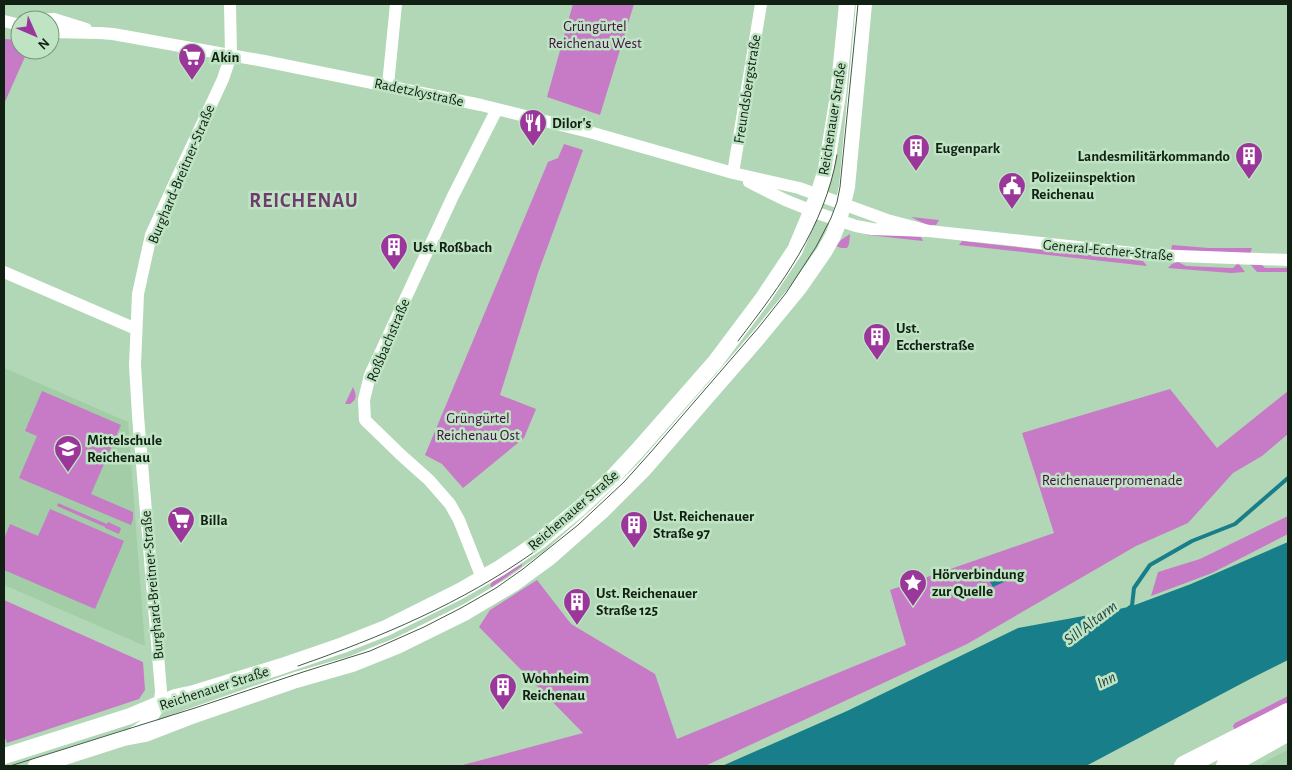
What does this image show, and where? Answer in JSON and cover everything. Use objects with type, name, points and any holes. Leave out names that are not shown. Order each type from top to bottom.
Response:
[{"type":"main road","points":[[1184,766],[1288,713]]},
{"type":"main road","points":[[1226,766],[1288,731]]},
{"type":"street","name":"Burghard-Breitner-Straße","points":[[124,738],[154,716],[161,698],[135,366],[138,294],[151,235],[223,79],[231,55],[230,4]]},
{"type":"street","points":[[388,86],[396,4]]},
{"type":"street","name":"Freundsbergstraße","points":[[738,176],[761,4]]},
{"type":"street","name":"Reichenauer Straße","points":[[4,756],[141,712],[175,697],[256,674],[356,640],[406,619],[482,578],[523,553],[566,520],[611,479],[648,440],[715,362],[764,298],[795,250],[818,195],[826,169],[840,74],[847,4]]},
{"type":"street","name":"Reichenauer Straße","points":[[36,766],[124,738],[145,734],[188,717],[296,680],[352,664],[413,639],[482,603],[513,584],[550,557],[602,511],[644,469],[757,340],[829,245],[839,221],[847,187],[864,4]]},
{"type":"street","name":"Radetzkystraße","points":[[60,21],[100,33],[231,55],[497,109],[593,133],[761,183],[798,188],[844,204]]},
{"type":"street","name":"Radetzkystraße","points":[[60,32],[100,33]]},
{"type":"street","name":"Roßbachstraße","points":[[482,578],[459,520],[450,504],[429,480],[364,420],[364,400],[370,375],[382,348],[453,196],[497,109]]},
{"type":"street","name":"Radetzkystraße","points":[[761,183],[785,200],[839,221]]},
{"type":"street","name":"General-Eccher-Straße","points":[[844,204],[887,220],[929,231]]},
{"type":"street","name":"General-Eccher-Straße","points":[[839,221],[872,228],[929,231],[1152,256],[1288,260]]},
{"type":"street","points":[[4,272],[136,329]]},
{"type":"street","points":[[482,578],[485,594],[482,603]]},
{"type":"street","points":[[161,685],[175,697]]},
{"type":"shaded area","name":"Mittelschule Reichenau","points":[[4,368],[128,422],[145,646],[4,585]]},
{"type":"shaded area","points":[[1288,750],[1288,766],[1259,766],[1274,757]]},
{"type":"green space","name":"Grüngürtel Reichenau West","points":[[573,4],[634,4],[600,115],[547,97]]},
{"type":"green space","points":[[4,39],[10,39],[10,60],[24,60],[4,104]]},
{"type":"green space","name":"Grüngürtel Reichenau Ost","points":[[564,144],[583,150],[538,273],[500,395],[536,409],[524,438],[463,488],[442,464],[425,455],[548,162],[558,158]]},
{"type":"green space","points":[[911,217],[939,220],[936,225],[927,225]]},
{"type":"green space","points":[[882,233],[921,237],[923,241],[867,234]]},
{"type":"green space","points":[[850,234],[847,248],[836,246],[841,240]]},
{"type":"green space","points":[[962,241],[1143,261],[1147,266],[959,245]]},
{"type":"green space","points":[[1172,245],[1209,248],[1252,248],[1250,254],[1171,251]]},
{"type":"green space","points":[[1178,262],[1186,266],[1231,268],[1239,264],[1245,272],[1231,273],[1168,268]]},
{"type":"green space","points":[[1250,264],[1262,265],[1265,268],[1288,268],[1288,272],[1257,272]]},
{"type":"green space","points":[[353,387],[355,398],[350,404],[345,404]]},
{"type":"green space","name":"Reichenauerpromenade","points":[[1170,389],[1217,448],[1288,391],[1288,434],[1262,456],[1233,473],[1188,523],[1136,546],[967,644],[705,766],[459,766],[583,733],[479,627],[490,610],[537,580],[571,624],[655,674],[677,739],[906,645],[890,590],[1054,533],[1022,433]]},
{"type":"green space","points":[[42,391],[121,425],[91,494],[133,512],[131,525],[19,478],[37,436],[25,431]]},
{"type":"green space","points":[[58,503],[121,528],[119,534],[57,506]]},
{"type":"green space","points":[[50,509],[124,541],[95,609],[4,570],[4,539],[10,524],[38,536]]},
{"type":"green space","points":[[1288,516],[1288,534],[1212,573],[1151,596],[1158,572],[1200,559]]},
{"type":"green space","points":[[522,564],[522,566],[492,587],[490,586],[492,582]]},
{"type":"green space","points":[[4,600],[143,662],[145,690],[139,699],[7,743],[4,735]]},
{"type":"green space","points":[[1288,696],[1288,704],[1235,731],[1233,726],[1235,723]]},
{"type":"water","name":"Inn","points":[[1288,542],[1288,660],[1086,766],[722,766],[847,711],[1018,628],[1132,606],[1191,584]]},
{"type":"water","points":[[1002,573],[1006,581],[993,587],[989,580]]},
{"type":"waterway","name":"Sill Altarm","points":[[1129,608],[1132,606],[1134,588],[1150,565],[1192,541],[1235,524],[1288,478]]},
{"type":"tram line","points":[[10,766],[370,651],[424,627],[496,588],[578,525],[624,482],[759,327],[786,293],[816,247],[831,218],[840,187],[858,4]]},
{"type":"tram line","points":[[738,341],[785,277],[812,231],[823,207],[837,155]]},
{"type":"tram line","points":[[298,666],[390,631],[450,603],[534,552]]},
{"type":"place","name":"Akin","points":[[192,81]]},
{"type":"place","name":"Dilor's","points":[[533,147]]},
{"type":"place","name":"Eugenpark","points":[[916,172]]},
{"type":"place","name":"Landesmilitärkommando","points":[[1249,180]]},
{"type":"place","name":"Polizeiinspektion Reichenau","points":[[1012,210]]},
{"type":"place","name":"Ust. Roßbach","points":[[394,271]]},
{"type":"place","name":"Ust. Eccherstraße","points":[[877,361]]},
{"type":"place","name":"Mittelschule Reichenau","points":[[68,473]]},
{"type":"place","name":"Billa","points":[[181,544]]},
{"type":"place","name":"Ust. Reichenauer Straße 97","points":[[634,549]]},
{"type":"place","name":"Hörverbindung zur Quelle","points":[[913,607]]},
{"type":"place","name":"Ust. Reichenauer Straße 125","points":[[577,626]]},
{"type":"place","name":"Wohnheim Reichenau","points":[[503,711]]},
{"type":"district","name":"REICHENAU","points":[[304,200]]}]
